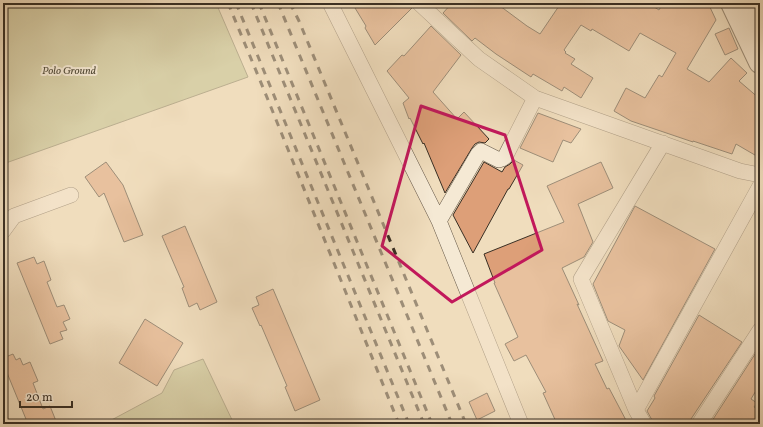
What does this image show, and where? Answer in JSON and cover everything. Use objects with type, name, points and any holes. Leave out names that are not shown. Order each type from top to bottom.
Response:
[{"type":"main road","points":[[732,3],[760,62]]},
{"type":"main road","points":[[753,3],[760,17]]},
{"type":"street","points":[[330,3],[439,221],[521,424]]},
{"type":"street","points":[[419,3],[479,59],[535,98],[740,171],[760,175]]},
{"type":"street","points":[[439,221],[478,154],[484,152],[499,160],[502,159],[535,98]]},
{"type":"street","points":[[644,424],[636,410],[581,279],[663,143]]},
{"type":"street","points":[[636,410],[754,210],[760,186]]},
{"type":"street","points":[[3,231],[14,216],[71,195]]},
{"type":"street","points":[[699,424],[760,331]]},
{"type":"highlighted area","points":[[421,106],[505,135],[542,250],[452,302],[382,246]]},
{"type":"green space","name":"Polo Ground","points":[[3,3],[216,3],[248,77],[3,164]]},
{"type":"green space","points":[[203,359],[234,424],[104,424],[162,393],[174,370]]},
{"type":"building","points":[[352,3],[410,3],[412,8],[375,45],[365,28],[366,26]]},
{"type":"building","points":[[452,3],[496,3],[540,34],[561,3],[648,3],[659,10],[663,3],[708,3],[716,20],[687,69],[709,82],[731,58],[747,73],[739,81],[760,99],[760,158],[736,144],[732,154],[631,121],[614,111],[626,88],[645,98],[659,75],[662,77],[676,53],[640,33],[629,51],[592,29],[591,31],[581,25],[564,50],[566,52],[565,53],[575,59],[571,64],[593,78],[581,98],[564,87],[562,91],[533,74],[531,77],[475,38],[472,41],[443,13]]},
{"type":"building","points":[[431,26],[461,55],[433,92],[457,119],[464,112],[489,139],[485,143],[479,142],[475,144],[445,193],[424,143],[423,144],[410,118],[409,119],[403,103],[409,98],[387,71],[402,55],[404,56]]},
{"type":"building","points":[[729,28],[738,49],[725,55],[715,34]]},
{"type":"building","points":[[538,113],[581,129],[571,143],[563,140],[553,162],[520,148]]},
{"type":"building","points":[[514,160],[523,165],[473,253],[453,215],[484,162],[502,172],[505,167]]},
{"type":"building","points":[[106,162],[123,185],[143,235],[124,242],[104,193],[99,197],[85,177]]},
{"type":"building","points":[[601,162],[613,188],[578,204],[593,242],[584,257],[562,268],[603,361],[595,364],[607,389],[609,388],[628,424],[557,424],[543,393],[546,392],[526,355],[514,361],[505,344],[518,337],[494,283],[484,254],[564,222],[547,186]]},
{"type":"building","points":[[635,206],[715,249],[643,380],[619,346],[625,330],[608,321],[593,284]]},
{"type":"building","points":[[185,226],[217,302],[200,310],[197,303],[189,307],[182,288],[184,287],[162,236]]},
{"type":"building","points":[[34,257],[37,264],[44,261],[51,280],[47,282],[57,307],[64,305],[70,319],[63,322],[67,330],[60,332],[63,339],[50,344],[17,263]]},
{"type":"building","points":[[273,289],[320,400],[295,411],[285,387],[287,386],[261,325],[260,326],[252,308],[259,305],[256,297]]},
{"type":"building","points":[[699,315],[742,342],[691,419],[690,424],[653,424],[647,411]]},
{"type":"building","points":[[145,319],[183,343],[157,386],[119,363]]},
{"type":"building","points":[[757,351],[760,353],[760,384],[751,399],[757,403],[754,407],[760,411],[760,424],[710,424]]},
{"type":"building","points":[[13,354],[16,360],[20,358],[23,365],[30,362],[38,381],[33,383],[43,409],[50,406],[56,421],[48,424],[28,424],[3,363],[3,358]]},
{"type":"building","points":[[487,393],[495,411],[477,420],[469,402]]},
{"type":"railway","points":[[228,3],[399,424]]},
{"type":"railway","points":[[236,3],[409,424]]},
{"type":"railway","points":[[251,3],[424,424]]},
{"type":"railway","points":[[259,3],[432,424]]},
{"type":"railway","points":[[278,3],[452,424]]},
{"type":"railway","points":[[290,3],[299,21],[466,424]]}]
